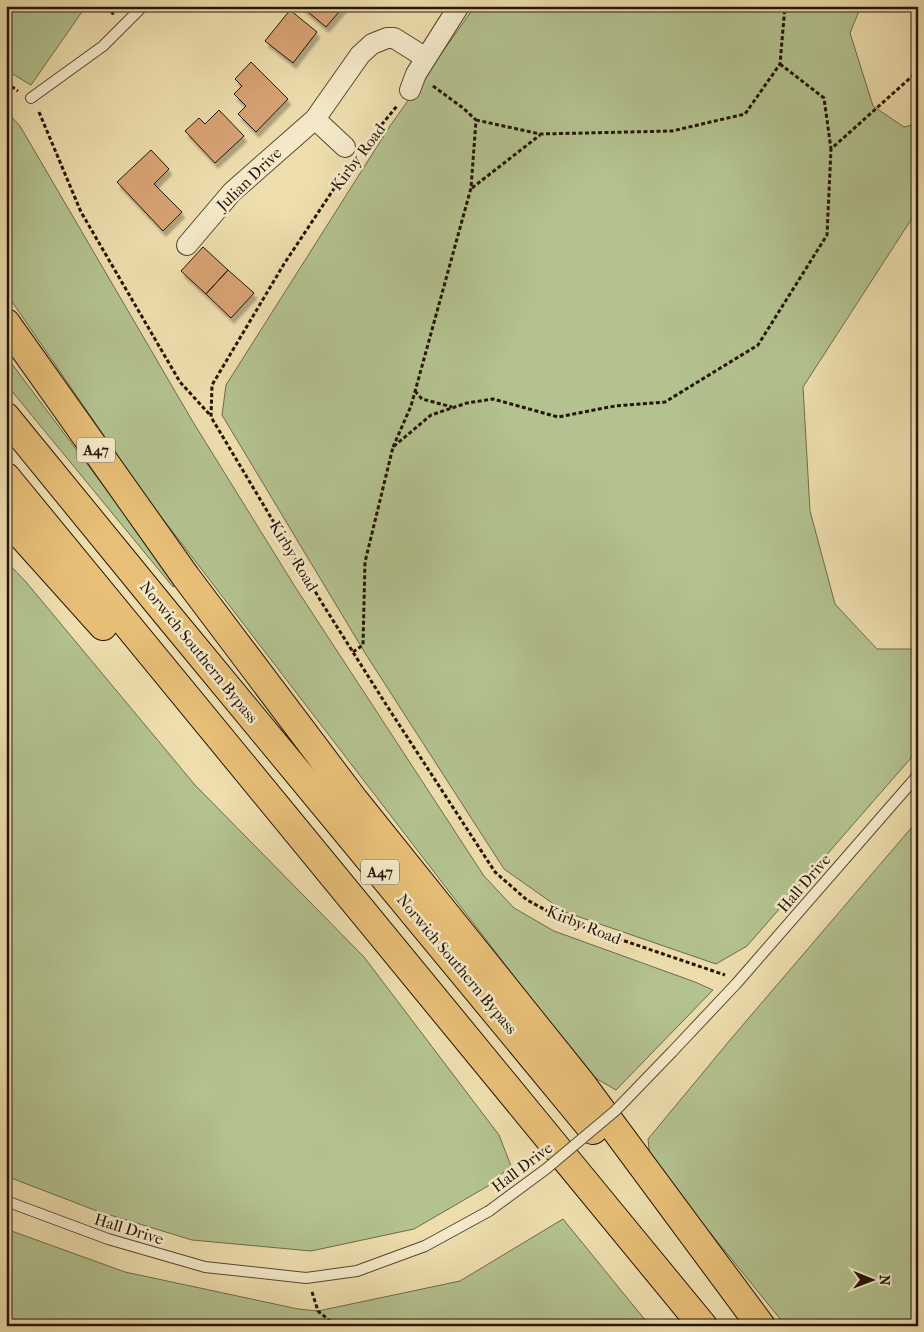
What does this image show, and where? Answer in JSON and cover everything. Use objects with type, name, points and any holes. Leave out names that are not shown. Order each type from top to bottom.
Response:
[{"type":"highway","name":"A47","points":[[6,323],[198,593],[354,800],[580,1083],[761,1326]]},
{"type":"highway","name":"Norwich Southern Bypass","points":[[6,417],[756,1326]]},
{"type":"highway","name":"A47","points":[[6,478],[119,618],[395,950],[703,1326]]},
{"type":"highway","name":"A47","points":[[6,518],[395,950]]},
{"type":"street","points":[[417,74],[459,6]]},
{"type":"street","name":"Julian Drive","points":[[187,245],[232,192],[315,119],[360,55],[378,40],[394,38],[417,74]]},
{"type":"street","points":[[315,119],[353,153]]},
{"type":"lane","points":[[31,98],[103,46],[144,6]]},
{"type":"lane","name":"Hall Drive","points":[[6,1200],[108,1239],[205,1267],[306,1278],[357,1271],[425,1246],[489,1211],[546,1169],[615,1111],[743,976],[918,775]]},
{"type":"path","points":[[417,74],[476,120],[540,134],[672,131],[745,114],[780,64],[785,6]]},
{"type":"path","points":[[393,447],[431,415],[453,407],[493,399],[558,417],[615,406],[665,402],[758,345],[827,235],[831,149],[824,98],[780,64]]},
{"type":"path","points":[[831,149],[918,71]]},
{"type":"path","name":"Kirby Road","points":[[417,74],[353,153],[284,264],[212,384],[211,416],[354,652],[496,872],[527,900],[566,921],[728,976],[743,976]]},
{"type":"path","points":[[6,83],[31,98],[44,121],[81,212],[180,382],[211,416]]},
{"type":"path","points":[[354,652],[363,645],[365,562],[393,447],[411,406],[471,188],[476,120]]},
{"type":"path","points":[[471,188],[540,134]]},
{"type":"path","points":[[415,391],[422,399],[453,407]]},
{"type":"path","points":[[306,1278],[318,1311],[336,1326]]},
{"type":"green space","points":[[6,6],[86,6],[31,85],[6,70]]},
{"type":"green space","points":[[475,6],[861,6],[850,33],[873,106],[904,127],[918,124],[918,209],[803,387],[810,511],[835,604],[877,649],[918,649],[918,750],[747,946],[716,964],[565,912],[504,869],[365,653],[222,415],[226,385],[390,126]]},
{"type":"green space","points":[[6,111],[20,126],[193,422],[294,585],[484,876],[514,908],[554,931],[713,990],[616,1090],[590,1075],[146,497],[6,293]]},
{"type":"green space","points":[[6,356],[177,584],[173,587],[6,384]]},
{"type":"green space","points":[[6,561],[26,582],[195,785],[364,957],[499,1135],[511,1166],[488,1186],[414,1229],[311,1251],[192,1240],[97,1211],[6,1176]]},
{"type":"green space","points":[[918,820],[918,1326],[786,1326],[650,1159],[648,1139]]},
{"type":"green space","points":[[563,1219],[650,1326],[6,1326],[6,1229],[125,1272],[298,1309],[318,1311],[460,1281]]},
{"type":"building","points":[[301,6],[344,6],[326,27]]},
{"type":"building","points":[[290,10],[317,32],[293,63],[265,41]]},
{"type":"building","points":[[251,62],[288,99],[256,132],[238,114],[246,106],[234,94],[242,86],[235,79]]},
{"type":"building","points":[[219,110],[244,136],[215,163],[185,131],[199,118],[205,124]]},
{"type":"building","points":[[151,150],[169,169],[154,184],[182,212],[163,231],[117,182]]},
{"type":"building","points":[[203,247],[228,270],[206,294],[181,271]]},
{"type":"building","points":[[228,270],[254,293],[231,318],[206,294]]}]
